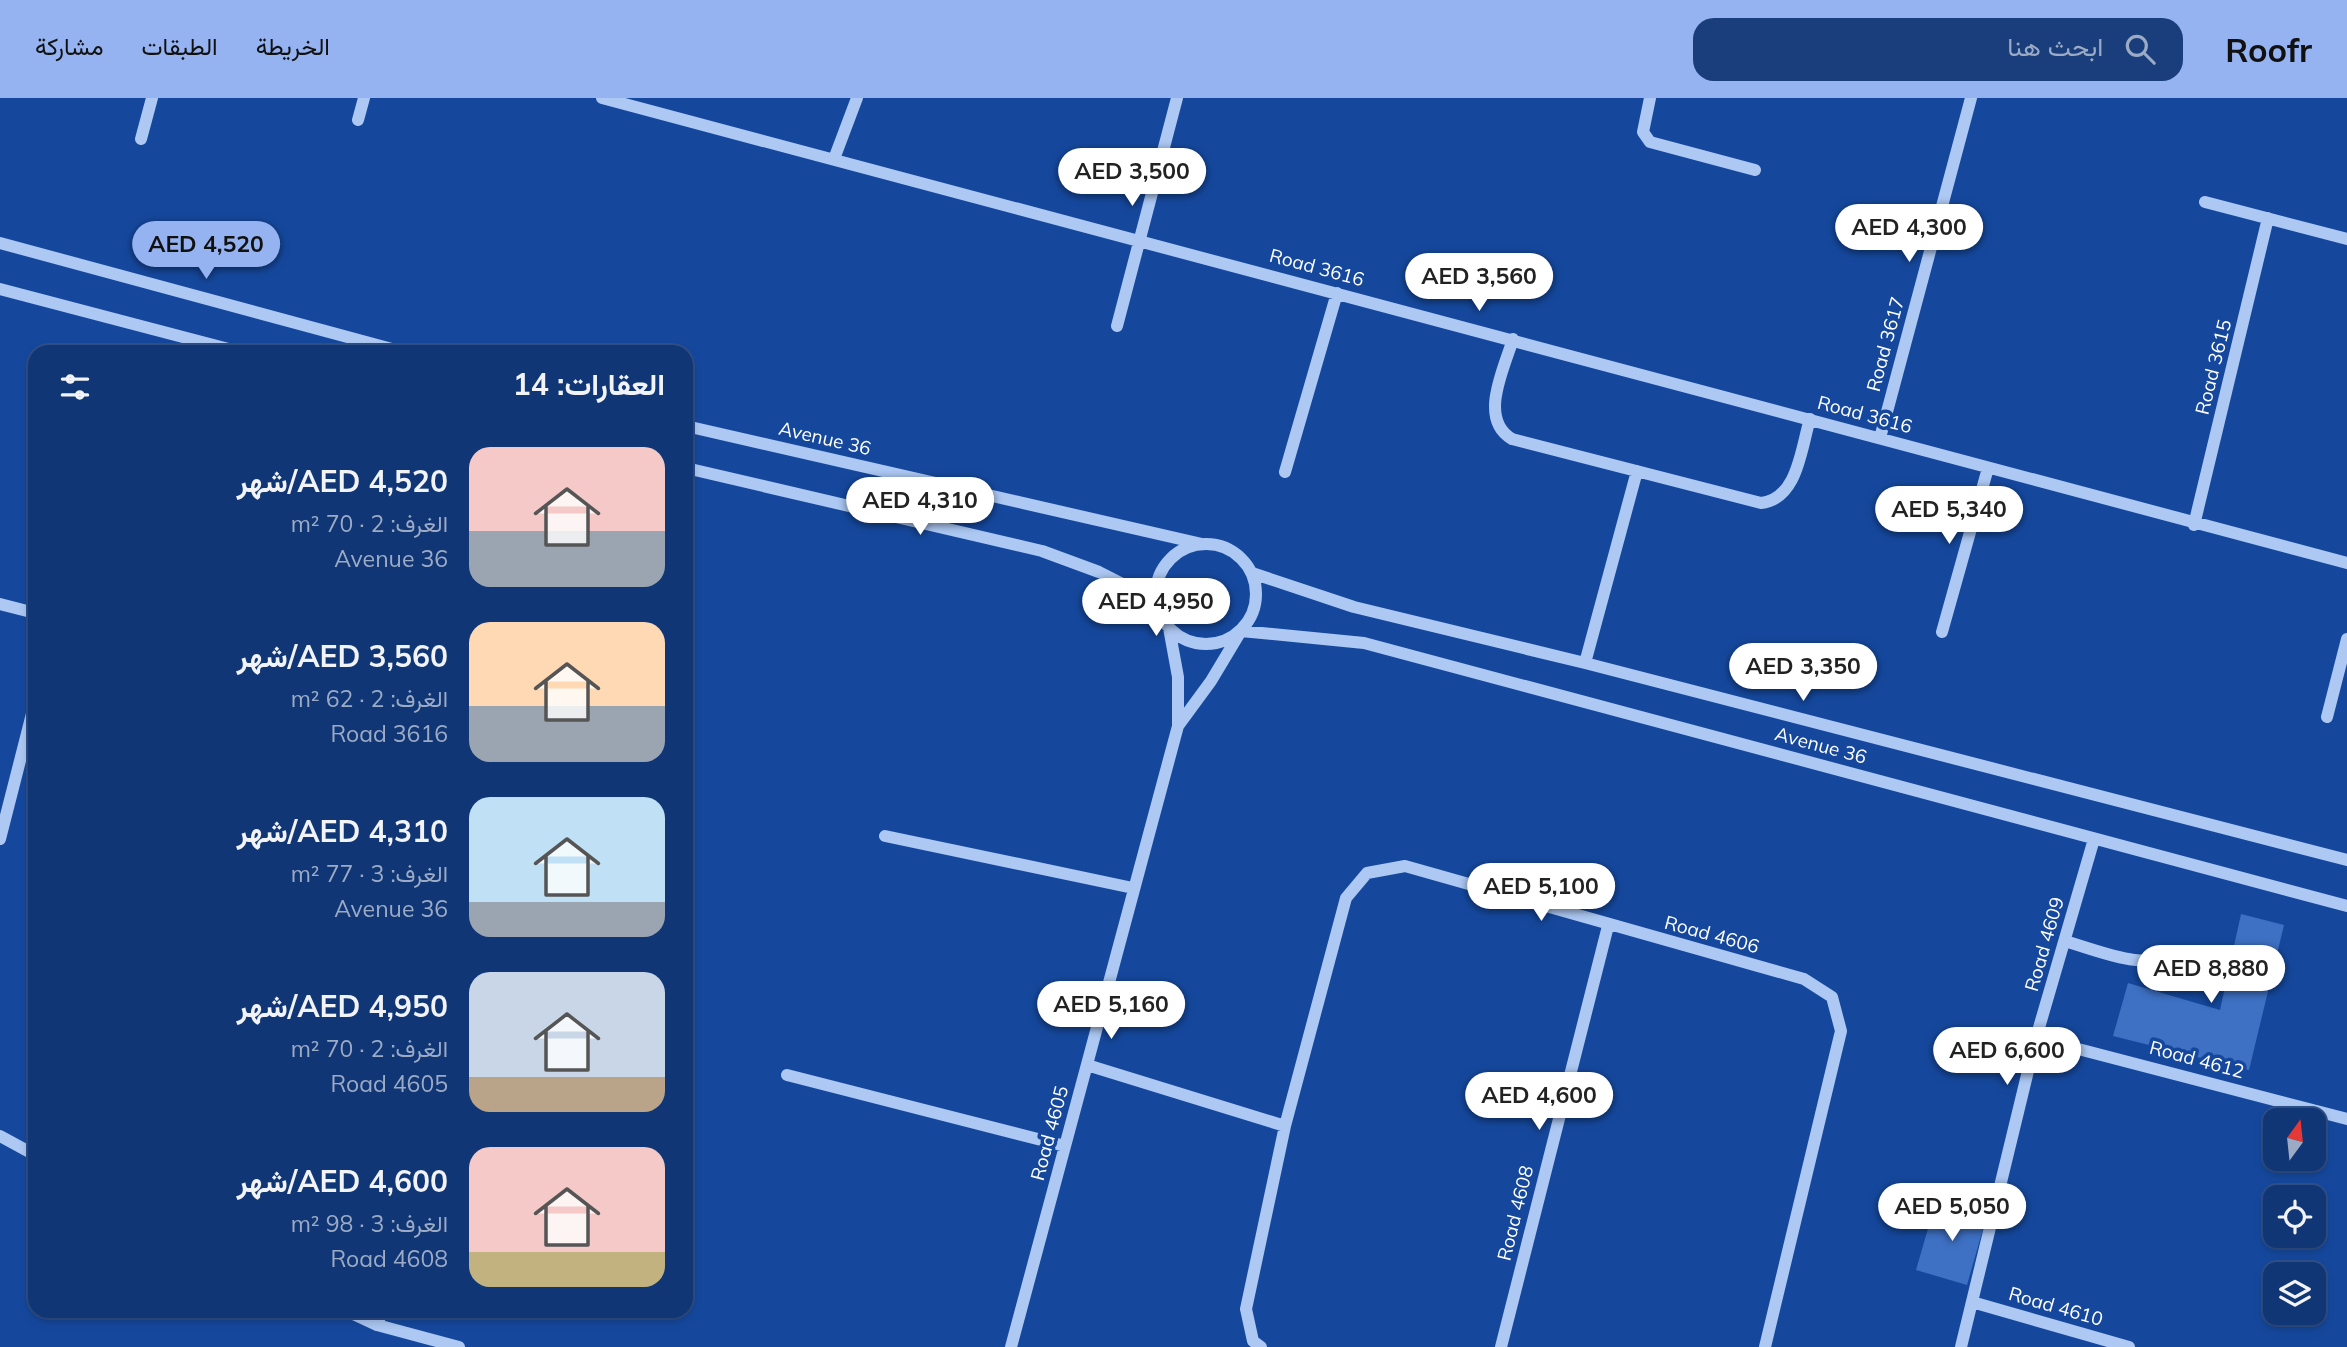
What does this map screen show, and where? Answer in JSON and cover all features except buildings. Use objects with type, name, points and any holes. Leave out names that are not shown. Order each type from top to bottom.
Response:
[{"type":"street","points":[[141,139],[152,98]]},
{"type":"street","points":[[358,120],[364,98]]},
{"type":"street","name":"Road 3616","points":[[602,98],[1810,419],[2194,525],[2347,563]]},
{"type":"street","points":[[834,159],[857,98]]},
{"type":"street","points":[[1117,326],[1177,98]]},
{"type":"street","points":[[1650,98],[1643,132],[1650,142],[1755,170]]},
{"type":"street","name":"Road 3617","points":[[1880,438],[1971,98]]},
{"type":"street","points":[[2205,202],[2347,239]]},
{"type":"street","name":"Road 3615","points":[[2194,525],[2269,218]]},
{"type":"street","points":[[0,243],[377,345]]},
{"type":"street","points":[[0,289],[213,345]]},
{"type":"street","points":[[1285,472],[1337,293]]},
{"type":"street","points":[[1513,340],[1493,409],[1494,419],[1504,434],[1637,471],[1769,503],[1783,495],[1791,482],[1810,419]]},
{"type":"street","name":"Avenue 36","points":[[693,428],[1202,544]]},
{"type":"street","points":[[1942,632],[1988,468]]},
{"type":"street","points":[[693,470],[1042,551],[1099,572],[1156,601]]},
{"type":"street","points":[[1585,663],[1637,471]]},
{"type":"street","points":[[1217,544],[1231,550],[1252,573],[1256,604],[1241,631],[1224,640],[1205,644],[1185,640],[1169,628],[1156,601],[1156,585],[1167,563],[1186,547],[1217,544]]},
{"type":"street","name":"Avenue 36","points":[[1252,573],[1295,585],[1344,604],[1585,663],[2347,860]]},
{"type":"street","points":[[0,604],[28,611]]},
{"type":"street","name":"Road 4605","points":[[1011,1347],[1178,726],[1178,677],[1169,628]]},
{"type":"street","name":"Avenue 36","points":[[1241,631],[1364,643],[2347,906]]},
{"type":"street","name":"Road 4605","points":[[1178,726],[1241,631]]},
{"type":"street","points":[[2327,717],[2347,639]]},
{"type":"street","points":[[0,839],[28,729]]},
{"type":"street","points":[[885,836],[1133,888]]},
{"type":"street","name":"Road 4609","points":[[1961,1347],[2036,1038],[2094,839]]},
{"type":"street","name":"Road 4606","points":[[1261,1347],[1253,1340],[1246,1309],[1285,1126],[1346,898],[1367,873],[1405,866],[1608,926],[1804,979],[1832,996],[1841,1031],[1765,1347]]},
{"type":"street","name":"Road 4608","points":[[1502,1347],[1608,926]]},
{"type":"street","points":[[2065,941],[2138,963],[2170,960],[2186,954]]},
{"type":"street","name":"Road 4612","points":[[2036,1038],[2347,1119]]},
{"type":"street","points":[[1087,1065],[1285,1126]]},
{"type":"street","points":[[787,1075],[1065,1146]]},
{"type":"street","points":[[0,1136],[28,1151]]},
{"type":"street","name":"Road 4610","points":[[1972,1302],[2129,1347]]},
{"type":"street","points":[[362,1318],[377,1325],[459,1347]]},
{"type":"street","points":[[377,1325],[380,1318]]}]
